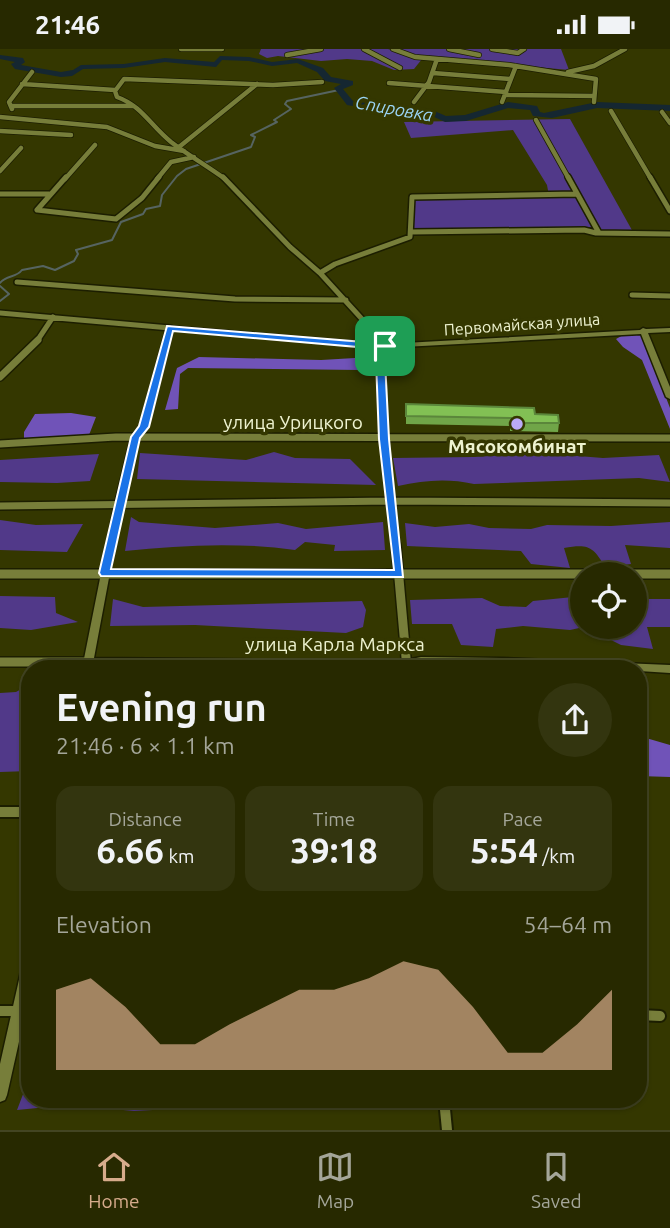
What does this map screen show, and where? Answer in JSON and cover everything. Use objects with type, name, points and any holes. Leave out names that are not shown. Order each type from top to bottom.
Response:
[{"type":"street","points":[[183,49],[222,49]]},
{"type":"street","points":[[287,55],[320,49]]},
{"type":"street","points":[[364,49],[400,68]]},
{"type":"street","points":[[388,83],[594,99],[596,79],[516,66],[415,57],[393,49]]},
{"type":"street","points":[[449,49],[479,55]]},
{"type":"street","points":[[473,62],[479,55],[491,49],[518,53],[524,49]]},
{"type":"street","points":[[561,73],[594,66],[625,49]]},
{"type":"street","points":[[414,102],[433,73],[437,59]]},
{"type":"street","points":[[502,102],[516,66]]},
{"type":"street","points":[[10,117],[12,106],[9,102],[32,72]]},
{"type":"street","points":[[433,73],[511,79]]},
{"type":"street","points":[[322,82],[257,84],[131,78],[124,79],[116,90],[117,97],[136,106],[148,121],[178,147],[224,178],[290,247],[346,300],[385,346],[380,361],[384,439],[400,574],[406,660]]},
{"type":"street","points":[[22,84],[116,90]]},
{"type":"street","points":[[178,147],[257,84]]},
{"type":"street","points":[[12,106],[136,106]]},
{"type":"street","points":[[611,111],[670,211]]},
{"type":"street","points":[[662,112],[670,124]]},
{"type":"street","points":[[0,117],[107,127],[155,146],[184,151]]},
{"type":"street","points":[[536,120],[598,233]]},
{"type":"street","points":[[0,131],[71,135]]},
{"type":"street","points":[[94,145],[37,210],[116,219],[142,198],[171,162],[194,157]]},
{"type":"street","points":[[0,171],[21,148]]},
{"type":"street","points":[[0,194],[50,194]]},
{"type":"street","points":[[320,273],[335,264],[410,237],[412,197],[577,194]]},
{"type":"street","points":[[411,232],[584,230],[598,233],[670,234]]},
{"type":"street","points":[[17,282],[234,299],[346,300]]},
{"type":"street","points":[[632,295],[669,297]]},
{"type":"street","name":"Первомайская улица","points":[[0,313],[385,346],[670,330]]},
{"type":"street","points":[[0,377],[38,340],[53,317]]},
{"type":"street","points":[[89,660],[119,503],[135,437],[144,427],[170,328]]},
{"type":"street","points":[[643,330],[670,397]]},
{"type":"street","name":"улица Урицкого","points":[[0,444],[135,437],[670,437]]},
{"type":"street","points":[[0,506],[391,501],[670,503]]},
{"type":"street","points":[[0,574],[570,574]]},
{"type":"street","points":[[647,575],[670,575]]},
{"type":"street","name":"улица Карла Маркса","points":[[0,662],[21,663]]},
{"type":"street","name":"улица Карла Маркса","points":[[647,668],[670,669]]},
{"type":"street","points":[[0,813],[21,812]]},
{"type":"street","points":[[0,1011],[21,1011]]},
{"type":"street","points":[[647,1015],[660,1016]]},
{"type":"street","points":[[0,1095],[21,1024]]},
{"type":"street","points":[[445,1108],[447,1130]]},
{"type":"shaded area","points":[[261,49],[388,49],[422,59],[414,69],[394,70],[372,61],[321,61],[278,56],[267,58],[259,54]]},
{"type":"shaded area","points":[[397,49],[561,49],[569,70],[422,57]]},
{"type":"shaded area","points":[[570,119],[633,232],[596,231],[593,227],[414,230],[412,202],[417,200],[549,196],[547,185],[513,130],[411,138],[404,122]]},
{"type":"shaded area","points":[[641,333],[670,408],[670,429],[642,360],[616,339],[625,334]]},
{"type":"shaded area","points":[[199,357],[321,360],[372,357],[373,367],[360,370],[188,368],[180,374],[178,409],[165,410],[177,368]]},
{"type":"shaded area","points":[[71,413],[96,417],[89,435],[24,439],[24,432],[35,414]]},
{"type":"shaded area","points":[[274,452],[295,458],[350,459],[376,485],[137,479],[140,453],[246,460]]},
{"type":"shaded area","points":[[541,453],[603,458],[659,455],[670,482],[639,478],[474,484],[436,481],[398,486],[393,458],[474,457]]},
{"type":"shaded area","points":[[99,454],[90,481],[0,482],[0,460]]},
{"type":"shaded area","points":[[131,517],[139,522],[215,528],[278,523],[306,529],[383,522],[385,550],[334,551],[335,545],[305,542],[295,550],[210,545],[125,551]]},
{"type":"shaded area","points":[[0,520],[36,525],[83,524],[67,552],[0,550]]},
{"type":"shaded area","points":[[670,522],[670,548],[625,545],[630,562],[602,562],[589,548],[564,548],[570,568],[531,564],[521,551],[407,546],[405,523],[435,527],[469,524],[489,528],[531,529],[547,525],[611,526]]},
{"type":"shaded area","points":[[0,596],[55,597],[56,613],[78,622],[31,630],[0,628]]},
{"type":"shaded area","points":[[570,597],[570,630],[523,626],[496,629],[493,647],[461,645],[452,624],[412,624],[410,600],[482,598],[500,606],[526,607],[533,601]]},
{"type":"shaded area","points":[[113,599],[143,607],[362,601],[366,610],[363,627],[346,633],[195,625],[110,626]]},
{"type":"shaded area","points":[[647,599],[670,599],[670,627],[647,627]]},
{"type":"shaded area","points":[[647,627],[653,649],[621,645],[609,639],[647,639]]},
{"type":"shaded area","points":[[21,689],[21,771],[0,772],[0,693]]},
{"type":"shaded area","points":[[647,738],[670,745],[670,777],[647,776]]},
{"type":"shaded area","points":[[21,1100],[21,1108],[37,1108],[17,1110]]},
{"type":"shaded area","points":[[101,1108],[190,1108],[134,1111]]},
{"type":"building","points":[[406,404],[534,408],[535,414],[558,415],[559,423],[511,423],[511,418],[406,416]]},
{"type":"waterway","name":"Спировка","points":[[0,57],[20,60],[21,62],[15,64],[18,67],[61,75],[76,72],[81,67],[124,66],[165,60],[216,65],[220,58],[249,59],[272,64],[298,61],[320,70],[328,79],[350,83],[338,88],[350,103],[405,112],[432,113],[445,119],[466,118],[508,105],[534,108],[536,114],[544,115],[597,105],[670,108]]},
{"type":"waterway","points":[[0,283],[22,270],[43,266],[55,270],[74,261],[78,254],[76,250],[112,240],[121,222],[143,214],[146,209],[160,206],[162,195],[186,169],[251,147],[255,137],[251,135],[277,122],[274,120],[291,109],[285,104],[287,101],[339,90]]},
{"type":"waterway","points":[[0,286],[9,294],[0,301]]},
{"type":"place","name":"Мясокомбинат","points":[[517,424]]},
{"type":"route","points":[[170,328],[385,346],[380,361],[384,439],[400,574],[105,573],[135,437],[144,427],[170,328]]}]
